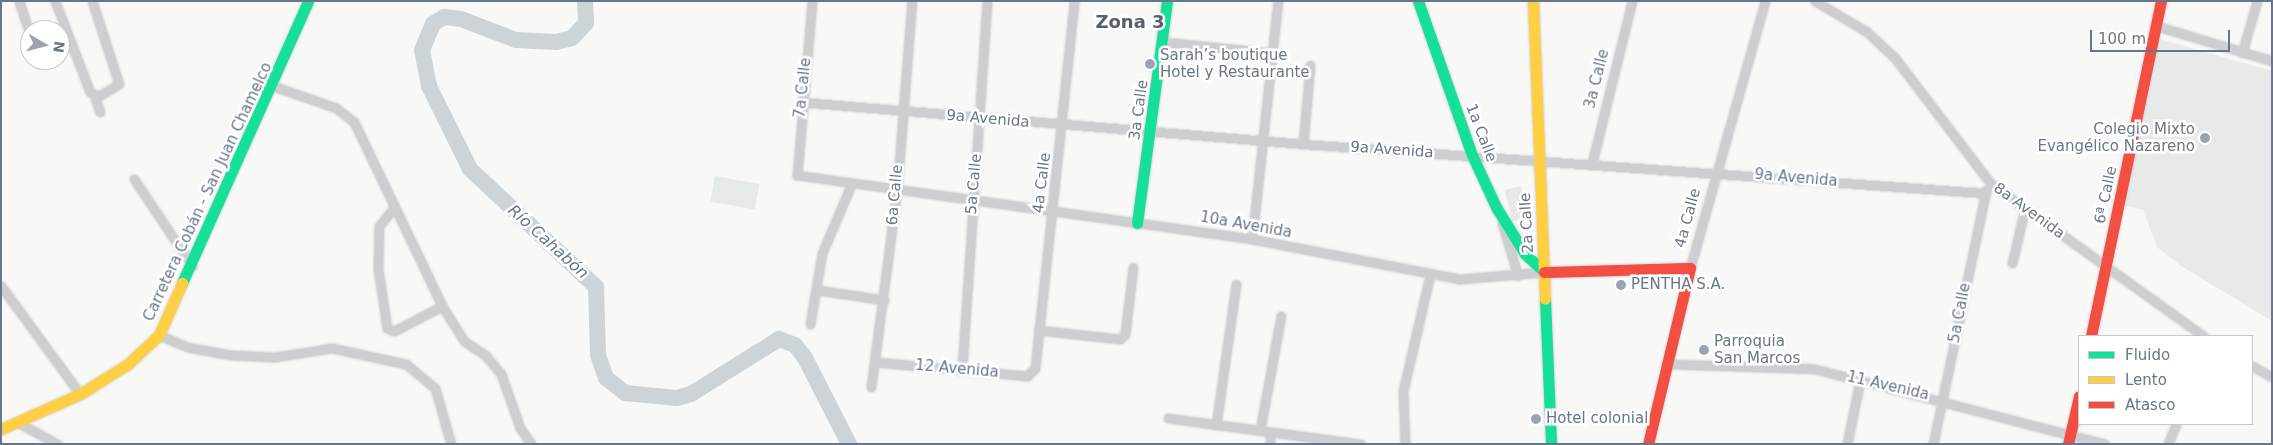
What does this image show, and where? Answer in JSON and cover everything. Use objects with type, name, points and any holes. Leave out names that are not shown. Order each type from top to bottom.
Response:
[{"type":"main road","name":"Carretera Cobán - San Juan Chamelco","points":[[1,429],[80,394],[128,364],[159,335],[274,86],[308,1]]},
{"type":"main road","name":"3a Calle","points":[[1137,223],[1152,131],[1164,42],[1167,1]]},
{"type":"main road","name":"1a Calle","points":[[1418,1],[1472,155],[1499,214]]},
{"type":"main road","name":"2a Calle","points":[[1533,1],[1551,444]]},
{"type":"main road","name":"6ª Calle","points":[[2091,335],[2162,1]]},
{"type":"main road","points":[[1499,214],[1525,254],[1544,272]]},
{"type":"main road","name":"10a Avenida","points":[[1544,272],[1690,268]]},
{"type":"main road","name":"4a Calle","points":[[1648,444],[1690,268]]},
{"type":"main road","points":[[2069,440],[2078,400]]},
{"type":"street","points":[[19,1],[25,20]]},
{"type":"street","points":[[55,1],[100,112]]},
{"type":"street","points":[[92,1],[119,84],[94,95]]},
{"type":"street","name":"7a Calle","points":[[797,174],[801,102],[812,1]]},
{"type":"street","name":"6a Calle","points":[[871,387],[876,362],[897,190],[901,110],[912,1]]},
{"type":"street","name":"5a Calle","points":[[962,368],[987,1]]},
{"type":"street","name":"4a Calle","points":[[1035,368],[1038,330],[1065,125],[1074,1]]},
{"type":"street","points":[[1252,239],[1278,1]]},
{"type":"street","name":"3a Calle","points":[[1592,163],[1632,1]]},
{"type":"street","name":"4a Calle","points":[[1690,268],[1765,1]]},
{"type":"street","name":"8a Avenida","points":[[1815,1],[1831,7],[1867,32],[1895,58],[1991,184],[2202,335]]},
{"type":"street","points":[[2242,53],[2257,1]]},
{"type":"street","points":[[2157,26],[2272,61]]},
{"type":"street","points":[[1164,42],[1272,53]]},
{"type":"street","points":[[1303,144],[1310,65]]},
{"type":"street","points":[[274,86],[336,108],[354,122],[393,209],[442,306],[464,341],[486,356],[501,374],[520,428],[531,444]]},
{"type":"street","name":"9a Avenida","points":[[801,102],[1263,141],[1538,161],[1592,163],[1983,193]]},
{"type":"street","name":"10a Avenida","points":[[797,174],[897,190],[1252,239],[1430,276],[1459,279],[1518,276],[1544,272]]},
{"type":"street","points":[[134,179],[192,266]]},
{"type":"street","points":[[810,324],[822,253],[852,183]]},
{"type":"street","points":[[1983,193],[1991,184]]},
{"type":"street","name":"5a Calle","points":[[1934,444],[1983,193]]},
{"type":"street","points":[[2012,263],[2024,208]]},
{"type":"street","points":[[393,209],[382,221],[379,232],[378,269],[387,328],[394,331],[410,326],[442,306]]},
{"type":"street","name":"1a Calle","points":[[1499,214],[1518,276]]},
{"type":"street","points":[[1038,330],[1120,339],[1125,334],[1133,267]]},
{"type":"street","points":[[1405,444],[1403,391],[1430,276]]},
{"type":"street","points":[[1216,425],[1236,284]]},
{"type":"street","points":[[1,286],[80,394]]},
{"type":"street","points":[[817,290],[884,300]]},
{"type":"street","points":[[1270,444],[1265,431],[1280,316]]},
{"type":"street","points":[[159,335],[187,347],[230,355],[275,357],[332,348],[406,364],[435,388],[451,444]]},
{"type":"street","name":"12 Avenida","points":[[876,362],[962,368],[1026,376],[1035,368]]},
{"type":"street","name":"11 Avenida","points":[[1667,364],[1773,365],[1860,380],[1944,399],[2069,440],[2104,444]]},
{"type":"street","points":[[2253,367],[2272,377]]},
{"type":"street","points":[[1847,444],[1860,380]]},
{"type":"street","points":[[1168,418],[1360,444]]},
{"type":"street","points":[[17,422],[56,444]]},
{"type":"street","points":[[2168,444],[2176,425]]},
{"type":"shaded area","name":"Colegio Mixto Evangélico Nazareno","points":[[2160,39],[2272,71],[2272,321],[2181,266],[2157,247],[2143,210],[2124,205]]},
{"type":"shaded area","points":[[715,176],[759,184],[755,209],[710,202]]},
{"type":"shaded area","points":[[1521,186],[1529,217],[1512,221],[1505,190]]},
{"type":"waterway","name":"Río Cahabón","points":[[585,1],[586,23],[572,38],[556,42],[516,40],[461,19],[444,17],[433,24],[422,50],[429,86],[470,169],[596,287],[598,355],[606,378],[625,393],[677,398],[691,394],[779,339],[795,345],[804,356],[849,444]]},
{"type":"traffic: fast","points":[[182,283],[308,1]]},
{"type":"traffic: fast","points":[[1137,223],[1167,1]]},
{"type":"traffic: fast","points":[[1418,1],[1472,155],[1496,207],[1525,254],[1544,272]]},
{"type":"traffic: fast","points":[[1545,299],[1551,444]]},
{"type":"traffic: slow","points":[[1533,1],[1545,299]]},
{"type":"traffic: slow","points":[[1,429],[80,394],[128,364],[159,335],[182,283]]},
{"type":"traffic: jam","points":[[2091,335],[2161,1]]},
{"type":"traffic: jam","points":[[1544,272],[1690,268],[1648,444]]},
{"type":"traffic: jam","points":[[2068,444],[2078,400]]},
{"type":"place","name":"Sarah’s boutique Hotel y Restaurante","points":[[1150,64]]},
{"type":"place","name":"Colegio Mixto Evangélico Nazareno","points":[[2205,138]]},
{"type":"place","name":"PENTHA S.A.","points":[[1621,285]]},
{"type":"place","name":"Parroquia San Marcos","points":[[1704,350]]},
{"type":"place","name":"Hotel colonial","points":[[1536,419]]},
{"type":"district","name":"Zona 3","points":[[1130,22]]}]
